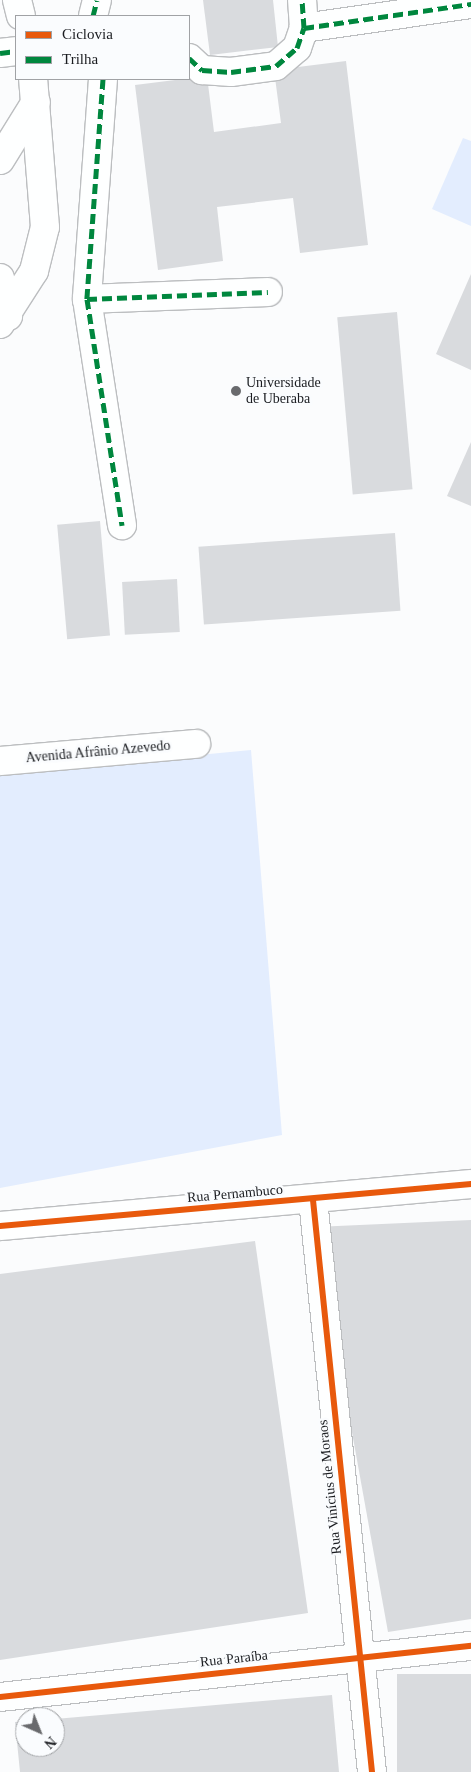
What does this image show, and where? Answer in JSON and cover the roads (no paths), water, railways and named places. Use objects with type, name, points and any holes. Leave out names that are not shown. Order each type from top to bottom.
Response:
[{"type":"street","points":[[17,0],[21,15]]},
{"type":"street","points":[[93,15],[97,0]]},
{"type":"street","points":[[190,59],[202,70],[231,72],[276,66],[297,48],[304,28],[302,0]]},
{"type":"street","points":[[304,28],[471,4]]},
{"type":"street","points":[[0,53],[15,51]]},
{"type":"street","points":[[103,80],[87,299],[122,525]]},
{"type":"street","points":[[0,160],[34,90]]},
{"type":"street","points":[[4,320],[34,271],[45,227],[34,90]]},
{"type":"street","points":[[0,278],[4,320]]},
{"type":"street","points":[[87,299],[268,292]]},
{"type":"street","name":"Avenida Afrânio Azevedo","points":[[0,761],[196,744]]},
{"type":"street","name":"Rua Pernambuco","points":[[0,1226],[313,1200],[471,1184]]},
{"type":"street","name":"Rua Vinícius de Moraos","points":[[313,1200],[372,1772]]},
{"type":"street","name":"Rua Paraíba","points":[[0,1697],[471,1646]]},
{"type":"place","name":"Universidade de Uberaba","points":[[236,391]]}]
